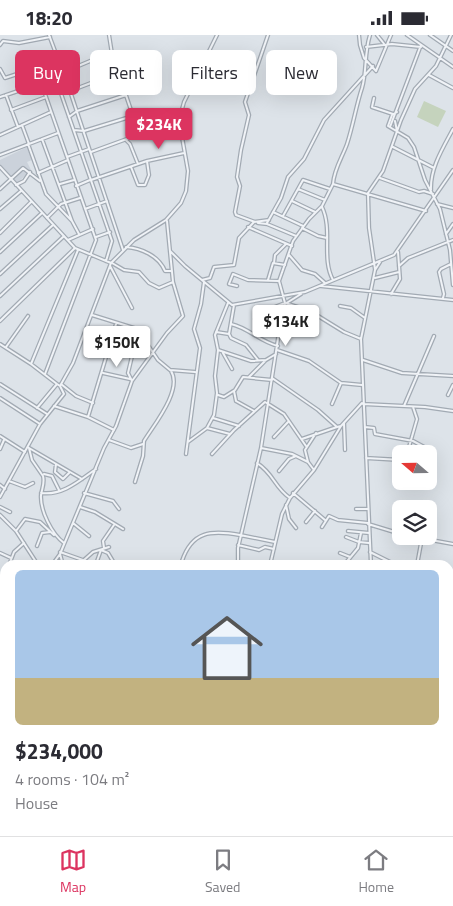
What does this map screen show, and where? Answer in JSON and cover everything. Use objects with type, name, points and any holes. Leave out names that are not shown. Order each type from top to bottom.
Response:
[{"type":"street","points":[[109,35],[111,50]]},
{"type":"street","points":[[38,408],[59,385],[71,368],[111,264],[126,247],[138,237],[166,220],[178,208],[186,191],[188,171],[179,127],[181,109],[217,35]]},
{"type":"street","points":[[268,35],[245,102],[249,115],[241,150],[238,177],[240,186],[235,212],[236,215],[256,222],[267,223],[296,236]]},
{"type":"street","points":[[238,560],[238,545],[261,447],[285,303],[279,281],[296,236],[325,200],[347,143],[365,74],[359,35]]},
{"type":"street","points":[[364,58],[370,35]]},
{"type":"street","points":[[377,35],[386,45]]},
{"type":"street","points":[[364,58],[376,71],[391,35]]},
{"type":"street","points":[[407,35],[453,67]]},
{"type":"street","points":[[430,35],[453,51]]},
{"type":"street","points":[[370,560],[361,339],[375,270],[368,193],[380,178],[393,147],[396,131],[415,89],[429,75],[452,35]]},
{"type":"street","points":[[0,45],[3,41],[19,43],[50,36],[56,50]]},
{"type":"street","points":[[366,47],[386,45],[421,46]]},
{"type":"street","points":[[390,128],[421,46]]},
{"type":"street","points":[[267,223],[288,177],[304,159],[324,120],[373,66]]},
{"type":"street","points":[[0,69],[5,79],[15,76]]},
{"type":"street","points":[[429,75],[453,88]]},
{"type":"street","points":[[0,97],[15,92]]},
{"type":"street","points":[[6,95],[18,127]]},
{"type":"street","points":[[61,95],[110,232],[112,242],[106,261]]},
{"type":"street","points":[[71,95],[123,250]]},
{"type":"street","points":[[69,117],[77,111],[126,95],[138,132],[131,137],[91,152]]},
{"type":"street","points":[[11,110],[46,97],[80,198],[96,237],[92,256],[45,374]]},
{"type":"street","points":[[374,98],[372,107],[393,114],[397,113]]},
{"type":"street","points":[[0,133],[51,112]]},
{"type":"street","points":[[393,114],[388,123],[390,128],[409,140],[425,180],[432,190]]},
{"type":"street","points":[[74,130],[84,131],[133,116]]},
{"type":"street","points":[[395,118],[396,131]]},
{"type":"street","points":[[22,125],[41,182],[48,196],[72,221]]},
{"type":"street","points":[[453,129],[434,168],[431,179],[434,199],[452,254],[453,285]]},
{"type":"street","points":[[0,155],[58,133]]},
{"type":"street","points":[[131,137],[130,143],[138,164]]},
{"type":"street","points":[[42,139],[72,221],[79,234]]},
{"type":"street","points":[[125,139],[130,143]]},
{"type":"street","points":[[393,147],[434,168]]},
{"type":"street","points":[[67,157],[89,149]]},
{"type":"street","points":[[76,186],[147,161],[184,153]]},
{"type":"street","points":[[29,171],[38,172],[68,160]]},
{"type":"street","points":[[131,167],[138,185],[145,185],[148,175],[147,161]]},
{"type":"street","points":[[0,167],[74,248],[124,270],[139,272],[149,283],[159,288],[173,282]]},
{"type":"street","points":[[0,189],[23,168],[41,182]]},
{"type":"street","points":[[256,319],[262,311],[380,262],[398,252],[453,170]]},
{"type":"street","points":[[16,185],[24,181],[29,171]]},
{"type":"street","points":[[380,178],[419,192],[424,191],[433,194]]},
{"type":"street","points":[[59,184],[74,180]]},
{"type":"street","points":[[283,216],[304,180],[330,189]]},
{"type":"street","points":[[332,184],[361,193],[368,193],[406,207],[426,211]]},
{"type":"street","points":[[298,189],[325,200]]},
{"type":"street","points":[[0,209],[21,191]]},
{"type":"street","points":[[47,218],[58,207],[80,198]]},
{"type":"street","points":[[85,209],[107,201]]},
{"type":"street","points":[[292,201],[315,212]]},
{"type":"street","points":[[0,233],[32,202]]},
{"type":"street","points":[[437,204],[453,207]]},
{"type":"street","points":[[322,206],[326,217],[327,257],[333,280]]},
{"type":"street","points":[[273,212],[318,236],[327,238]]},
{"type":"street","points":[[0,252],[42,213]]},
{"type":"street","points":[[55,560],[114,430],[131,380],[167,333],[183,316],[173,282],[166,220]]},
{"type":"street","points":[[203,281],[210,278],[214,267],[234,265],[239,239],[248,227],[256,222],[269,220]]},
{"type":"street","points":[[446,234],[453,224]]},
{"type":"street","points":[[0,274],[53,225]]},
{"type":"street","points":[[248,227],[292,246]]},
{"type":"street","points":[[68,240],[93,229]]},
{"type":"street","points":[[96,237],[116,229]]},
{"type":"street","points":[[0,297],[64,236]]},
{"type":"street","points":[[399,266],[408,258],[453,241]]},
{"type":"street","points":[[268,280],[275,255],[286,244]]},
{"type":"street","points":[[126,247],[140,249],[151,255],[165,271],[172,271]]},
{"type":"street","points":[[0,321],[74,248]]},
{"type":"street","points":[[31,364],[78,250]]},
{"type":"street","points":[[170,251],[228,303],[234,305],[305,292]]},
{"type":"street","points":[[391,294],[399,280],[398,252]]},
{"type":"street","points":[[289,255],[302,270],[308,270],[315,274],[326,284]]},
{"type":"street","points":[[375,270],[380,262]]},
{"type":"street","points":[[274,263],[285,265]]},
{"type":"street","points":[[111,264],[132,308]]},
{"type":"street","points":[[442,299],[444,294],[439,272],[451,264]]},
{"type":"street","points":[[374,277],[382,278],[399,272]]},
{"type":"street","points":[[238,286],[229,284],[233,273],[248,280],[279,281]]},
{"type":"street","points":[[186,454],[195,372],[200,348],[194,329],[201,304],[203,281]]},
{"type":"street","points":[[321,286],[453,300]]},
{"type":"street","points":[[188,442],[207,428],[212,418],[217,395],[215,376],[218,350],[216,333],[228,303]]},
{"type":"street","points":[[285,303],[310,311],[344,333],[361,339]]},
{"type":"street","points":[[234,305],[229,334],[231,338],[246,345],[258,360]]},
{"type":"street","points":[[340,306],[351,308],[365,318]]},
{"type":"street","points":[[92,315],[137,329],[153,352],[174,376],[172,396],[143,444],[143,456],[135,482]]},
{"type":"street","points":[[271,316],[282,315],[302,320],[301,325]]},
{"type":"street","points":[[6,347],[28,316]]},
{"type":"street","points":[[88,417],[116,323]]},
{"type":"street","points":[[231,324],[242,326],[266,342],[278,345]]},
{"type":"street","points":[[131,380],[129,371],[137,340],[137,329]]},
{"type":"street","points":[[216,333],[229,334]]},
{"type":"street","points":[[404,406],[420,374],[430,341],[434,336]]},
{"type":"street","points":[[0,344],[28,361],[76,396],[93,403]]},
{"type":"street","points":[[218,350],[234,353],[248,360],[266,359],[276,355]]},
{"type":"street","points":[[277,350],[312,363],[341,383],[362,385]]},
{"type":"street","points":[[223,352],[232,369]]},
{"type":"street","points":[[28,361],[32,359]]},
{"type":"street","points":[[249,377],[266,359]]},
{"type":"street","points":[[362,360],[396,372],[453,376]]},
{"type":"street","points":[[170,370],[195,372]]},
{"type":"street","points":[[102,373],[131,380]]},
{"type":"street","points":[[217,395],[224,397],[234,391],[241,377],[272,379],[318,410],[337,427]]},
{"type":"street","points":[[332,404],[341,383]]},
{"type":"street","points":[[0,384],[47,414]]},
{"type":"street","points":[[0,497],[29,448],[40,424],[64,394],[59,385]]},
{"type":"street","points":[[448,395],[453,385]]},
{"type":"street","points":[[234,391],[236,401],[254,411]]},
{"type":"street","points":[[0,399],[40,424]]},
{"type":"street","points":[[212,454],[230,434],[264,403],[269,404],[284,414],[306,446],[308,462]]},
{"type":"street","points":[[363,403],[453,411]]},
{"type":"street","points":[[271,560],[286,505],[290,497],[314,470],[341,426],[363,403]]},
{"type":"street","points":[[54,406],[88,417],[114,430]]},
{"type":"street","points":[[410,445],[417,419],[414,407]]},
{"type":"street","points":[[212,418],[239,426]]},
{"type":"street","points":[[274,437],[289,422]]},
{"type":"street","points":[[344,423],[346,450]]},
{"type":"street","points":[[302,439],[341,426]]},
{"type":"street","points":[[364,427],[374,428],[376,434],[412,441],[420,445]]},
{"type":"street","points":[[207,428],[230,434]]},
{"type":"street","points":[[306,446],[316,433]]},
{"type":"street","points":[[0,436],[25,452]]},
{"type":"street","points":[[0,449],[4,439]]},
{"type":"street","points":[[109,440],[131,448],[143,444]]},
{"type":"street","points":[[261,447],[296,456],[308,462],[314,470]]},
{"type":"street","points":[[29,448],[82,479]]},
{"type":"street","points":[[29,448],[32,460],[43,474],[44,514],[54,535]]},
{"type":"street","points":[[279,471],[296,456]]},
{"type":"street","points":[[366,458],[392,459]]},
{"type":"street","points":[[257,463],[270,474],[278,490],[290,497]]},
{"type":"street","points":[[56,464],[55,472],[62,479],[70,472]]},
{"type":"street","points":[[42,493],[78,484],[96,469]]},
{"type":"street","points":[[43,474],[51,475],[59,490]]},
{"type":"street","points":[[9,481],[25,487],[33,483]]},
{"type":"street","points":[[0,485],[5,489]]},
{"type":"street","points":[[84,493],[113,501],[119,509]]},
{"type":"street","points":[[293,493],[326,521]]},
{"type":"street","points":[[286,505],[289,519],[296,528]]},
{"type":"street","points":[[0,507],[10,512]]},
{"type":"street","points":[[80,507],[95,512],[122,529]]},
{"type":"street","points":[[356,509],[368,509]]},
{"type":"street","points":[[306,522],[315,511]]},
{"type":"street","points":[[0,515],[16,531],[35,560]]},
{"type":"street","points":[[322,527],[330,516],[338,520],[368,523],[392,531]]},
{"type":"street","points":[[16,531],[26,519],[40,522],[64,543]]},
{"type":"street","points":[[73,523],[89,536]]},
{"type":"street","points":[[98,560],[105,544],[103,541],[114,525]]},
{"type":"street","points":[[348,531],[369,533]]},
{"type":"street","points":[[37,546],[42,533],[50,532]]},
{"type":"street","points":[[182,560],[188,545],[194,539],[216,532],[275,542]]},
{"type":"street","points":[[348,560],[358,549],[361,533]]},
{"type":"street","points":[[346,537],[359,543],[369,543]]},
{"type":"street","points":[[437,541],[453,544]]},
{"type":"street","points":[[0,553],[11,558],[24,543]]},
{"type":"street","points":[[238,545],[259,550],[264,547],[274,549]]},
{"type":"street","points":[[418,560],[421,545]]},
{"type":"street","points":[[60,553],[84,560],[93,552],[109,547]]},
{"type":"street","points":[[102,550],[108,553],[112,560]]},
{"type":"street","points":[[370,552],[386,560]]},
{"type":"street","points":[[60,553],[62,560]]},
{"type":"street","points":[[340,553],[350,557]]},
{"type":"shaded area","points":[[27,147],[32,160],[27,162],[31,170],[17,183],[0,164],[0,160]]},
{"type":"green space","points":[[424,101],[446,111],[438,127],[417,117]]}]
